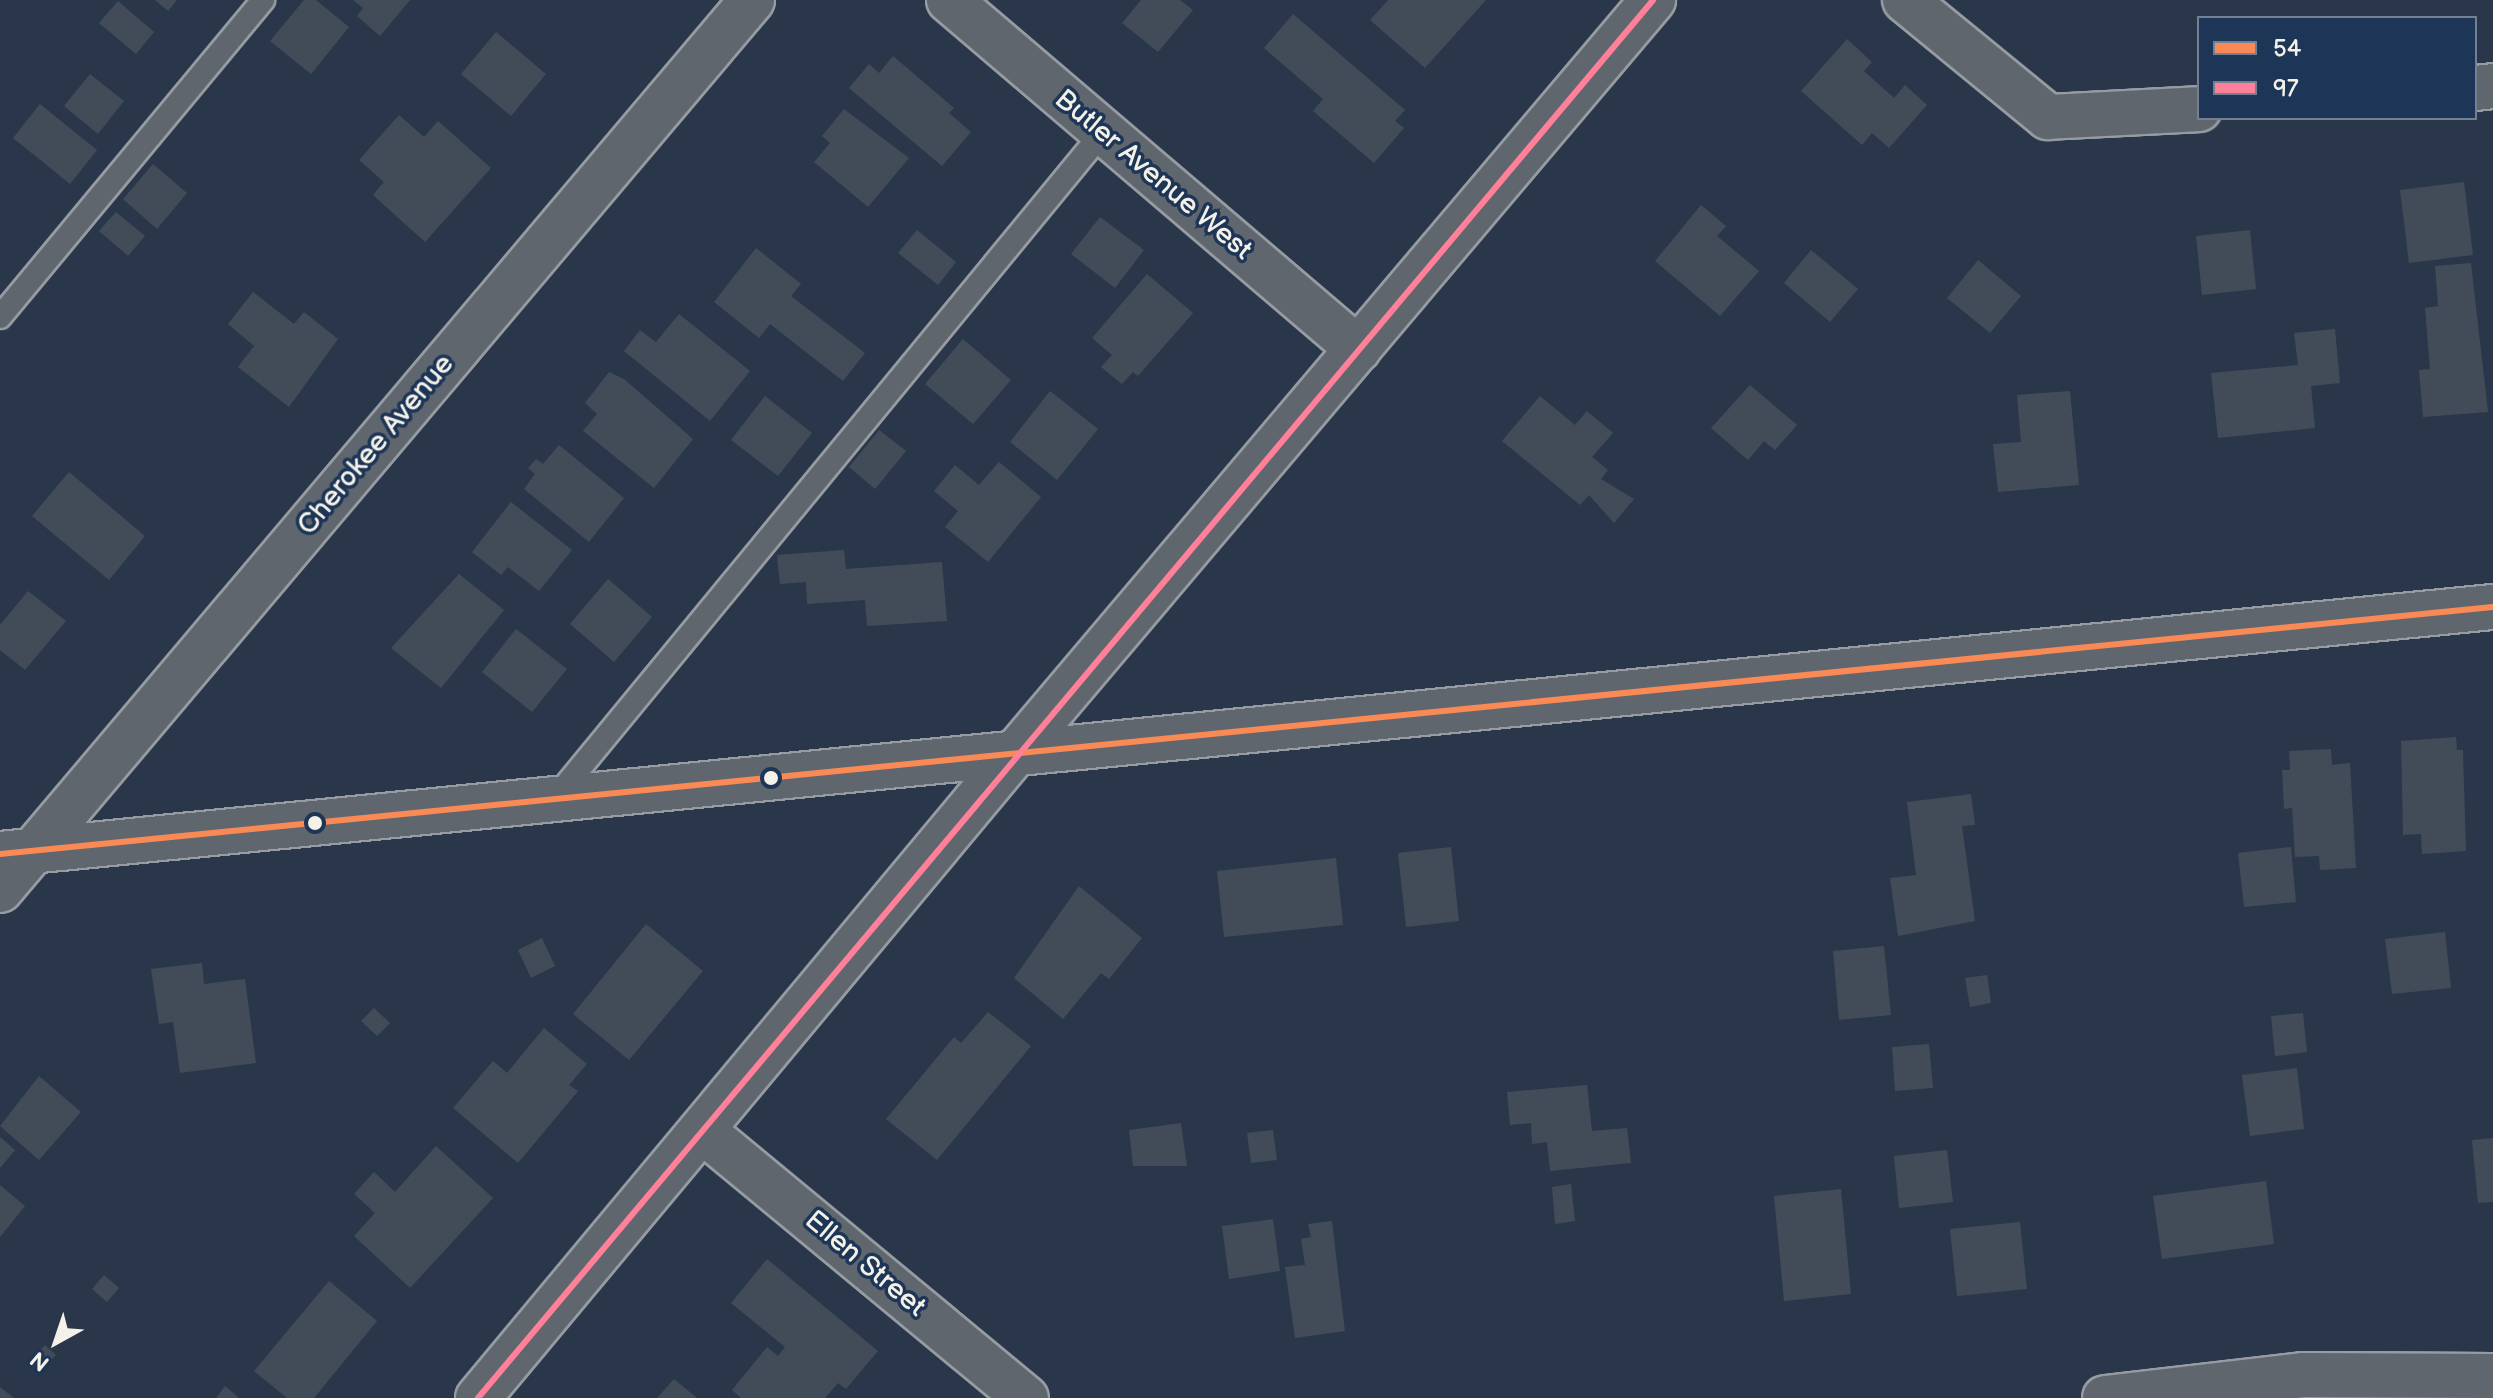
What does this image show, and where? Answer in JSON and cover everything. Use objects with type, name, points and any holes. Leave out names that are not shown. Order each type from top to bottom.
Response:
[{"type":"street","name":"Cherokee Avenue","points":[[0,890],[16,852],[752,0]]},
{"type":"street","name":"Butler Avenue West","points":[[949,0],[1358,349]]},
{"type":"street","points":[[478,1398],[1018,750],[1653,0]]},
{"type":"street","points":[[1905,0],[2048,117],[2197,109]]},
{"type":"street","points":[[16,852],[1018,750],[2493,607]]},
{"type":"street","name":"Ellen Street","points":[[703,1131],[1026,1398]]},
{"type":"street","points":[[2105,1398],[2303,1375],[2493,1376]]},
{"type":"lane","points":[[0,317],[263,0]]},
{"type":"lane","points":[[555,798],[1103,132]]},
{"type":"building","points":[[155,0],[177,0],[168,11]]},
{"type":"building","points":[[304,0],[316,0],[349,27],[311,74],[270,41]]},
{"type":"building","points":[[353,0],[410,0],[380,36],[357,16],[363,8]]},
{"type":"building","points":[[1141,0],[1180,0],[1193,10],[1158,52],[1122,23]]},
{"type":"building","points":[[1388,0],[1486,0],[1425,68],[1370,20]]},
{"type":"building","points":[[118,1],[154,32],[136,54],[99,23]]},
{"type":"building","points":[[1293,14],[1405,110],[1395,121],[1404,128],[1374,163],[1313,111],[1323,99],[1264,48]]},
{"type":"building","points":[[496,32],[546,74],[511,116],[461,74]]},
{"type":"building","points":[[1847,39],[1872,62],[1864,71],[1894,98],[1905,85],[1927,105],[1889,148],[1872,133],[1862,145],[1801,91]]},
{"type":"building","points":[[893,56],[954,108],[949,113],[971,132],[942,166],[849,88],[869,64],[879,73]]},
{"type":"building","points":[[90,74],[124,101],[98,134],[64,106]]},
{"type":"building","points":[[40,104],[97,150],[70,184],[13,138]]},
{"type":"building","points":[[844,109],[909,158],[868,207],[814,162],[830,143],[822,136]]},
{"type":"building","points":[[399,115],[424,137],[438,121],[491,168],[425,242],[373,195],[384,182],[359,160]]},
{"type":"building","points":[[153,164],[187,193],[157,229],[123,199]]},
{"type":"building","points":[[2464,182],[2473,255],[2409,263],[2400,190]]},
{"type":"building","points":[[1701,205],[1726,226],[1717,236],[1759,271],[1720,316],[1655,261]]},
{"type":"building","points":[[116,212],[145,236],[128,256],[99,231]]},
{"type":"building","points":[[1100,217],[1144,250],[1115,288],[1071,254]]},
{"type":"building","points":[[917,230],[956,262],[938,285],[898,253]]},
{"type":"building","points":[[2250,230],[2256,289],[2202,295],[2196,236]]},
{"type":"building","points":[[756,248],[801,284],[791,296],[865,353],[843,381],[770,324],[759,338],[714,302]]},
{"type":"building","points":[[1811,250],[1858,289],[1830,322],[1784,283]]},
{"type":"building","points":[[1978,260],[2021,296],[1990,333],[1947,298]]},
{"type":"building","points":[[2471,263],[2488,412],[2423,417],[2419,370],[2430,369],[2425,308],[2438,306],[2435,266]]},
{"type":"building","points":[[1147,274],[1193,313],[1138,376],[1133,372],[1122,384],[1101,367],[1112,355],[1092,338]]},
{"type":"building","points":[[253,292],[294,324],[304,312],[338,339],[289,407],[238,367],[254,346],[228,324]]},
{"type":"building","points":[[679,314],[750,371],[710,421],[624,351],[640,330],[656,342]]},
{"type":"building","points":[[2335,329],[2340,383],[2311,386],[2315,428],[2218,438],[2211,373],[2298,365],[2294,333]]},
{"type":"building","points":[[963,339],[1011,380],[973,424],[925,384]]},
{"type":"building","points":[[609,372],[624,379],[693,439],[654,488],[583,431],[597,414],[585,403]]},
{"type":"building","points":[[1750,385],[1797,425],[1775,450],[1764,441],[1748,460],[1711,428]]},
{"type":"building","points":[[1050,391],[1098,429],[1057,480],[1010,442]]},
{"type":"building","points":[[2070,391],[2079,485],[1998,492],[1993,444],[2021,442],[2017,395]]},
{"type":"building","points":[[765,396],[812,433],[778,476],[731,440]]},
{"type":"building","points":[[1540,396],[1575,425],[1587,411],[1613,433],[1592,457],[1608,470],[1601,479],[1634,499],[1614,523],[1589,495],[1580,505],[1502,441]]},
{"type":"building","points":[[879,430],[906,451],[875,489],[849,467]]},
{"type":"building","points":[[559,445],[624,498],[589,542],[524,489],[535,474],[528,468],[536,459],[543,464]]},
{"type":"building","points":[[999,462],[1041,497],[988,562],[945,527],[958,511],[934,491],[955,465],[979,485]]},
{"type":"building","points":[[69,472],[145,536],[109,580],[32,516]]},
{"type":"building","points":[[511,502],[572,550],[539,591],[508,567],[501,575],[472,552]]},
{"type":"building","points":[[844,550],[846,569],[942,562],[947,621],[867,626],[865,600],[807,604],[806,582],[780,584],[777,555]]},
{"type":"building","points":[[459,574],[504,610],[441,688],[391,648]]},
{"type":"building","points":[[608,579],[652,617],[614,662],[570,624]]},
{"type":"building","points":[[28,591],[66,621],[25,670],[0,650],[0,625]]},
{"type":"building","points":[[516,629],[567,669],[532,712],[482,672]]},
{"type":"building","points":[[2456,737],[2457,750],[2463,750],[2466,851],[2422,854],[2421,834],[2403,835],[2401,741]]},
{"type":"building","points":[[2331,749],[2332,765],[2350,763],[2356,868],[2320,870],[2319,856],[2295,857],[2292,808],[2284,809],[2282,770],[2290,770],[2289,751]]},
{"type":"building","points":[[1971,794],[1975,825],[1962,826],[1975,921],[1898,936],[1890,878],[1916,875],[1907,802]]},
{"type":"building","points":[[1451,847],[1459,921],[1406,927],[1398,853]]},
{"type":"building","points":[[2291,847],[2296,902],[2244,907],[2238,853]]},
{"type":"building","points":[[1336,858],[1343,925],[1224,937],[1217,871]]},
{"type":"building","points":[[1079,886],[1142,938],[1109,979],[1101,973],[1063,1019],[1014,978]]},
{"type":"building","points":[[646,924],[703,971],[629,1060],[573,1014]]},
{"type":"building","points":[[2445,932],[2451,988],[2392,994],[2385,939]]},
{"type":"building","points":[[542,938],[555,966],[531,978],[518,950]]},
{"type":"building","points":[[1884,946],[1891,1015],[1839,1020],[1833,951]]},
{"type":"building","points":[[202,963],[204,984],[245,979],[256,1063],[180,1073],[173,1022],[159,1024],[151,969]]},
{"type":"building","points":[[1987,975],[1991,1003],[1970,1007],[1965,978]]},
{"type":"building","points":[[374,1008],[390,1023],[377,1036],[361,1021]]},
{"type":"building","points":[[988,1012],[1031,1046],[937,1160],[886,1119],[954,1037],[961,1043]]},
{"type":"building","points":[[2303,1013],[2307,1052],[2275,1056],[2271,1016]]},
{"type":"building","points":[[544,1028],[587,1064],[569,1085],[578,1091],[518,1163],[453,1108],[493,1061],[507,1073]]},
{"type":"building","points":[[1929,1044],[1933,1088],[1895,1091],[1892,1047]]},
{"type":"building","points":[[2297,1068],[2304,1129],[2250,1136],[2242,1075]]},
{"type":"building","points":[[39,1076],[81,1112],[39,1160],[0,1126]]},
{"type":"building","points":[[1587,1085],[1592,1131],[1627,1128],[1631,1163],[1550,1171],[1547,1142],[1532,1144],[1531,1123],[1510,1125],[1507,1092]]},
{"type":"building","points":[[1181,1123],[1187,1166],[1133,1166],[1129,1130]]},
{"type":"building","points":[[1273,1130],[1277,1160],[1251,1163],[1247,1133]]},
{"type":"building","points":[[0,1137],[15,1150],[0,1168]]},
{"type":"building","points":[[2493,1138],[2493,1202],[2478,1203],[2472,1140]]},
{"type":"building","points":[[436,1146],[493,1198],[410,1288],[354,1236],[375,1213],[354,1194],[374,1172],[395,1192]]},
{"type":"building","points":[[1947,1150],[1953,1202],[1899,1208],[1894,1156]]},
{"type":"building","points":[[2266,1181],[2274,1244],[2162,1259],[2153,1196]]},
{"type":"building","points":[[1571,1184],[1575,1221],[1555,1224],[1552,1187]]},
{"type":"building","points":[[0,1185],[25,1206],[0,1237]]},
{"type":"building","points":[[1841,1189],[1851,1294],[1784,1301],[1774,1196]]},
{"type":"building","points":[[1273,1219],[1280,1271],[1229,1279],[1222,1226]]},
{"type":"building","points":[[1332,1221],[1345,1331],[1295,1338],[1285,1267],[1305,1265],[1301,1239],[1311,1237],[1308,1224]]},
{"type":"building","points":[[2020,1222],[2027,1289],[1957,1296],[1950,1229]]},
{"type":"building","points":[[767,1259],[878,1351],[846,1389],[838,1383],[825,1398],[741,1398],[732,1390],[767,1347],[778,1356],[785,1347],[731,1303]]},
{"type":"building","points":[[104,1275],[119,1288],[107,1302],[92,1289]]},
{"type":"building","points":[[329,1281],[377,1321],[314,1398],[287,1398],[254,1371]]},
{"type":"building","points":[[45,1345],[56,1355],[45,1366],[34,1357]]},
{"type":"building","points":[[674,1379],[697,1398],[657,1398]]},
{"type":"building","points":[[225,1386],[239,1398],[216,1398]]},
{"type":"building","points":[[0,1387],[14,1398],[0,1398]]},
{"type":"transit line","name":"97","points":[[478,1398],[1653,0]]},
{"type":"transit line","name":"54","points":[[0,854],[2493,607]]}]
